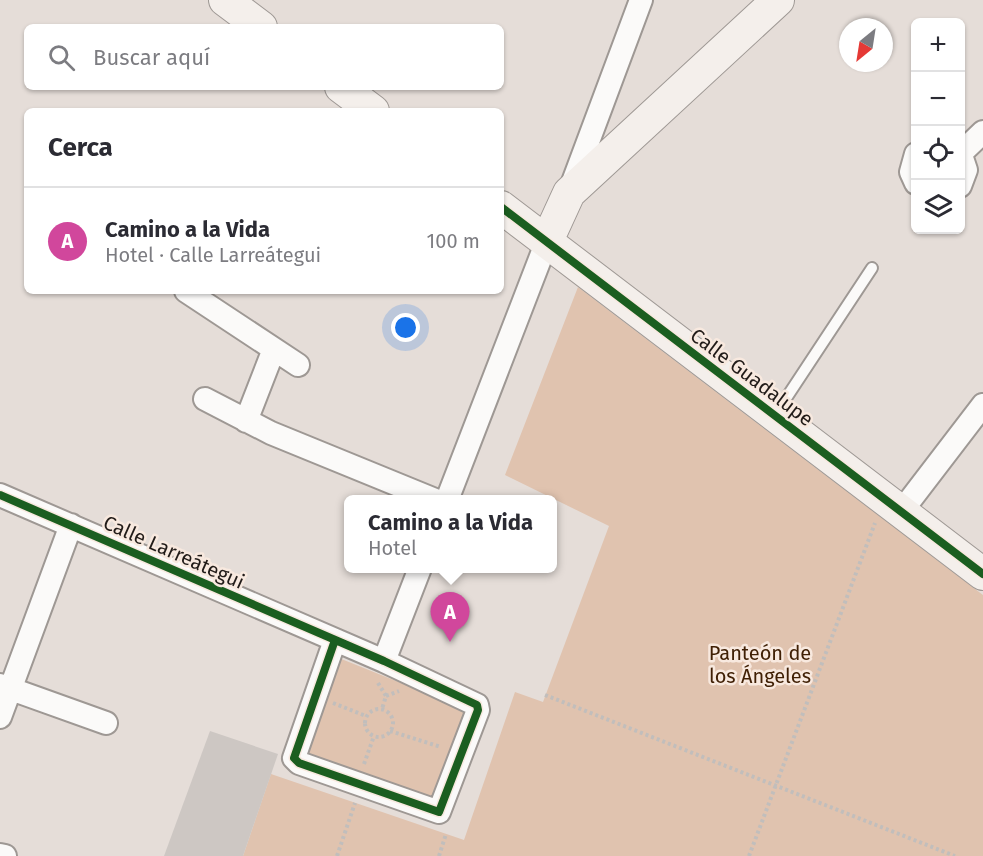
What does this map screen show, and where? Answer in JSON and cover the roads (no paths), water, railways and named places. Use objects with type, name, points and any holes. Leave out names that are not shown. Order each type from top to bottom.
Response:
[{"type":"street","points":[[225,0],[257,24]]},
{"type":"street","points":[[449,495],[547,241],[569,193],[641,0]]},
{"type":"street","points":[[569,193],[778,0]]},
{"type":"street","points":[[345,90],[369,108]]},
{"type":"street","points":[[965,148],[983,132]]},
{"type":"street","name":"Calle Guadalupe","points":[[504,209],[775,415],[889,513],[979,567]]},
{"type":"street","points":[[191,294],[298,364]]},
{"type":"street","points":[[246,421],[274,349]]},
{"type":"street","points":[[205,399],[246,421],[423,495]]},
{"type":"street","points":[[889,513],[983,405]]},
{"type":"street","name":"Calle Larreátegui","points":[[0,495],[384,661],[477,705],[478,710],[440,813],[356,793],[299,763],[294,758],[335,640]]},
{"type":"street","points":[[0,717],[5,687],[71,525]]},
{"type":"street","points":[[384,661],[418,573]]},
{"type":"street","points":[[5,687],[106,723]]},
{"type":"street","points":[[0,855],[5,856]]},
{"type":"lane","points":[[775,415],[872,268]]},
{"type":"place","name":"Camino a la Vida","points":[[450,642]]},
{"type":"park label","name":"Panteón de los Ángeles","points":[[760,664]]}]
